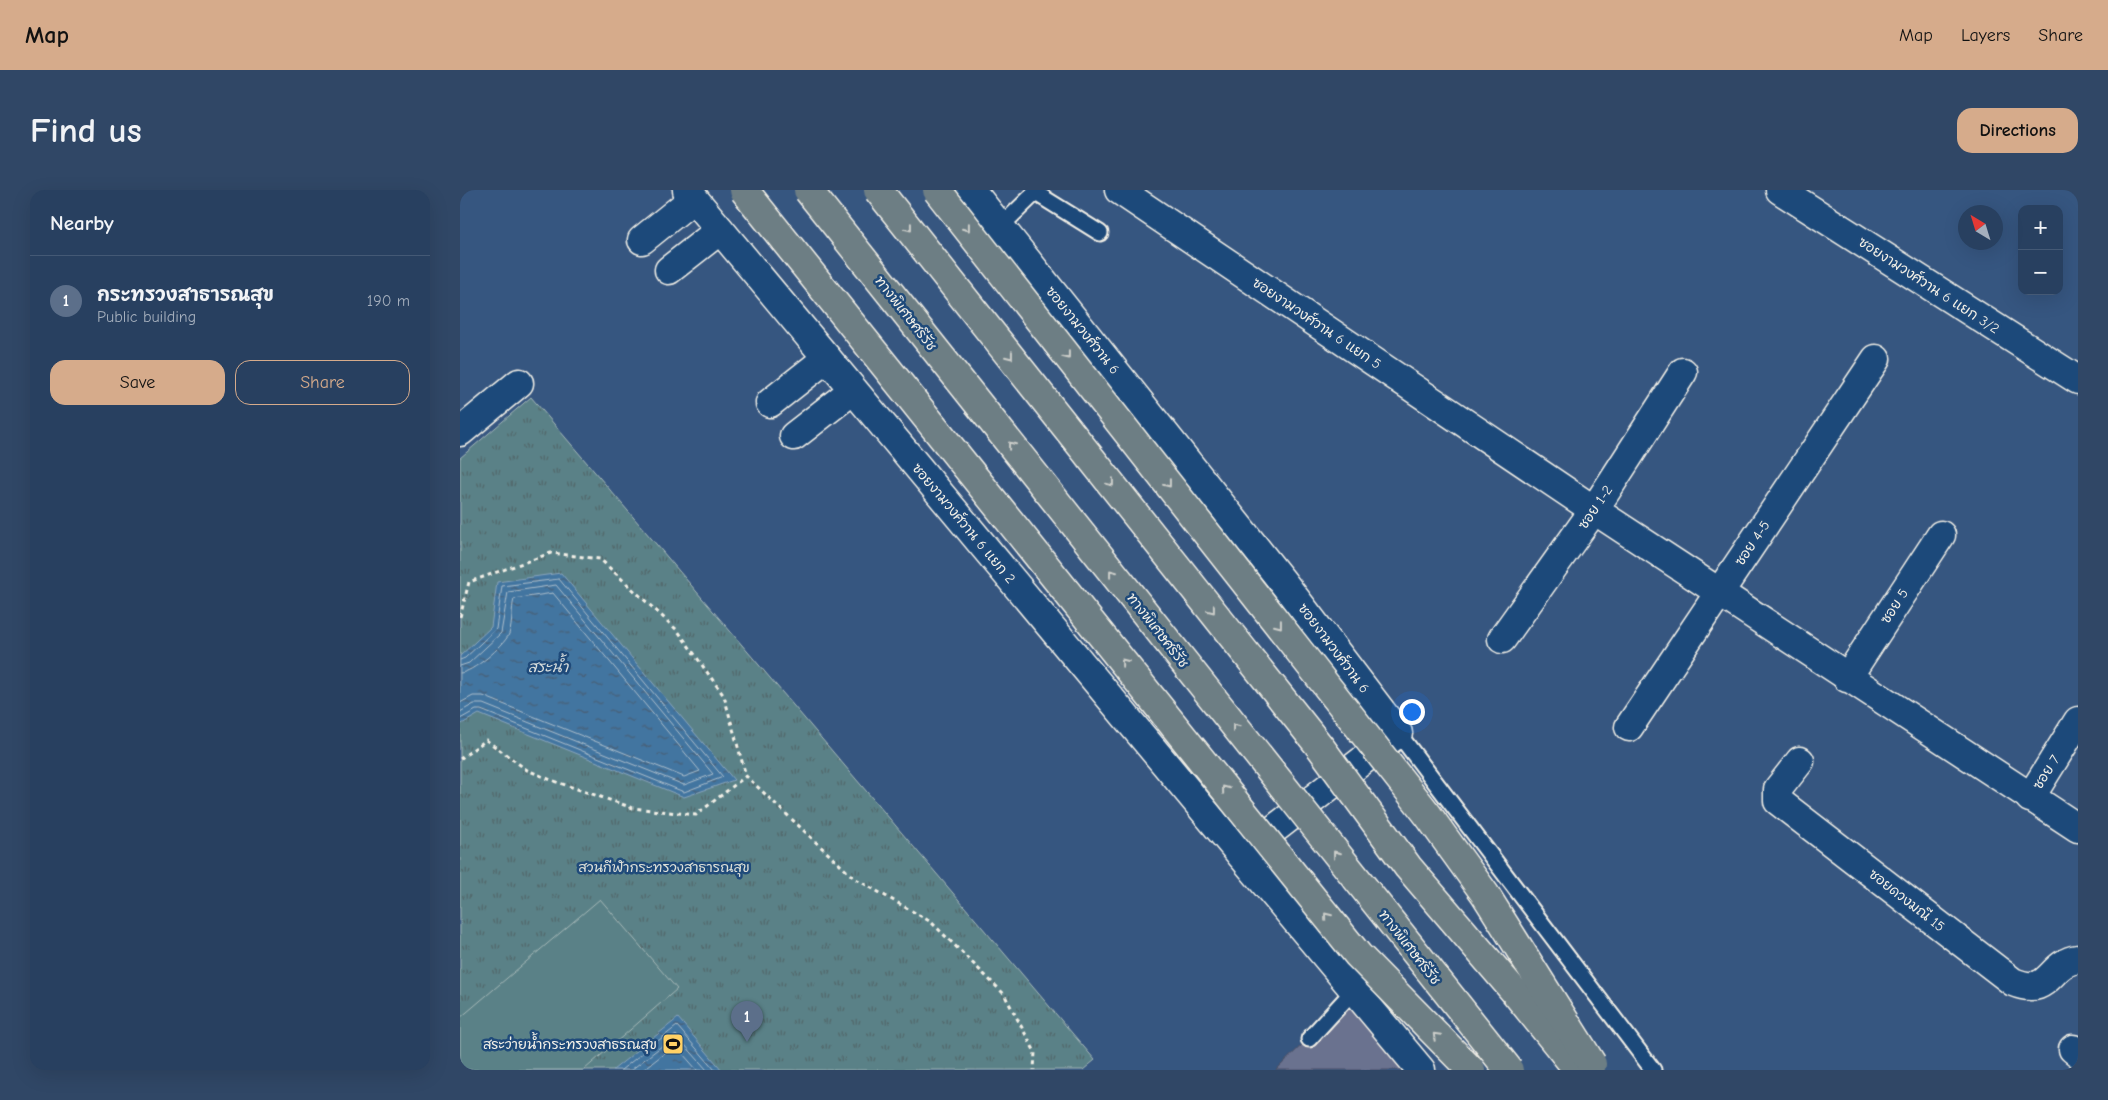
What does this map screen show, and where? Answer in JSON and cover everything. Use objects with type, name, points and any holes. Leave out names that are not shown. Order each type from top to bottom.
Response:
[{"type":"highway","points":[[744,190],[1358,955],[1471,1070]]},
{"type":"highway","name":"ทางพิเศษศรีรัช","points":[[808,190],[1509,1070]]},
{"type":"highway","points":[[878,190],[1321,748],[1408,867],[1514,991],[1578,1070]]},
{"type":"highway","points":[[936,190],[1428,815],[1485,894],[1596,1070]]},
{"type":"street","name":"ซอยงามวงศ์วาน 6","points":[[971,190],[1282,581],[1398,733]]},
{"type":"street","name":"ซอยงามวงศ์วาน 6 แยก 5","points":[[1119,190],[1594,510],[2078,828]]},
{"type":"street","name":"ซอยงามวงศ์วาน 6 แยก 3/2","points":[[1780,190],[2078,380]]},
{"type":"street","name":"ซอยงามวงศ์วาน 6 แยก 2","points":[[690,194],[1241,855]]},
{"type":"street","points":[[642,240],[690,194]]},
{"type":"street","points":[[669,270],[720,230]]},
{"type":"street","points":[[770,403],[827,358]]},
{"type":"street","name":"ซอย 4-5","points":[[1629,727],[1876,359]]},
{"type":"street","name":"ซอย 1-2","points":[[1502,639],[1594,510],[1683,372]]},
{"type":"street","points":[[460,432],[519,383]]},
{"type":"street","points":[[794,436],[853,390]]},
{"type":"street","name":"ซอย 5","points":[[1847,678],[1941,534]]},
{"type":"street","name":"ซอย 7","points":[[2030,798],[2078,721]]},
{"type":"street","points":[[1398,733],[1241,855],[1420,1070]]},
{"type":"street","name":"ซอยดวงมณี 15","points":[[1800,760],[1778,789],[1778,801],[2014,982],[2027,987],[2038,986],[2067,960],[2078,958]]},
{"type":"lane","points":[[1000,227],[1033,195],[1039,195],[1100,234]]},
{"type":"lane","points":[[1398,733],[1654,1070]]},
{"type":"lane","points":[[1301,1048],[1354,990]]},
{"type":"path","points":[[460,617],[469,582],[551,553],[600,560],[678,631],[724,696],[746,776],[854,878],[931,922],[1004,994],[1035,1052],[1034,1070]]},
{"type":"path","points":[[460,759],[486,740],[527,770],[551,780],[633,808],[696,815],[746,776]]},
{"type":"green space","name":"สวนกีฬากระทรวงสาธารณสุข","points":[[531,397],[1095,1060],[1083,1070],[460,1070],[460,458]]},
{"type":"green space","points":[[600,899],[677,989],[584,1070],[460,1070],[460,1018]]},
{"type":"water","name":"สระน้ำ","points":[[561,573],[734,780],[684,797],[479,714],[460,725],[460,656],[491,627],[497,582]]},
{"type":"water","name":"สระว่ายน้ำกระทรวงสาธรณสุข","points":[[678,1018],[722,1070],[613,1070]]},
{"type":"building","points":[[1349,999],[1409,1070],[1276,1070]]},
{"type":"place","name":"กระทรวงสาธารณสุข","points":[[747,1042]]},
{"type":"place","name":"สระว่ายน้ำกระทรวงสาธรณสุข","points":[[673,1044]]}]
